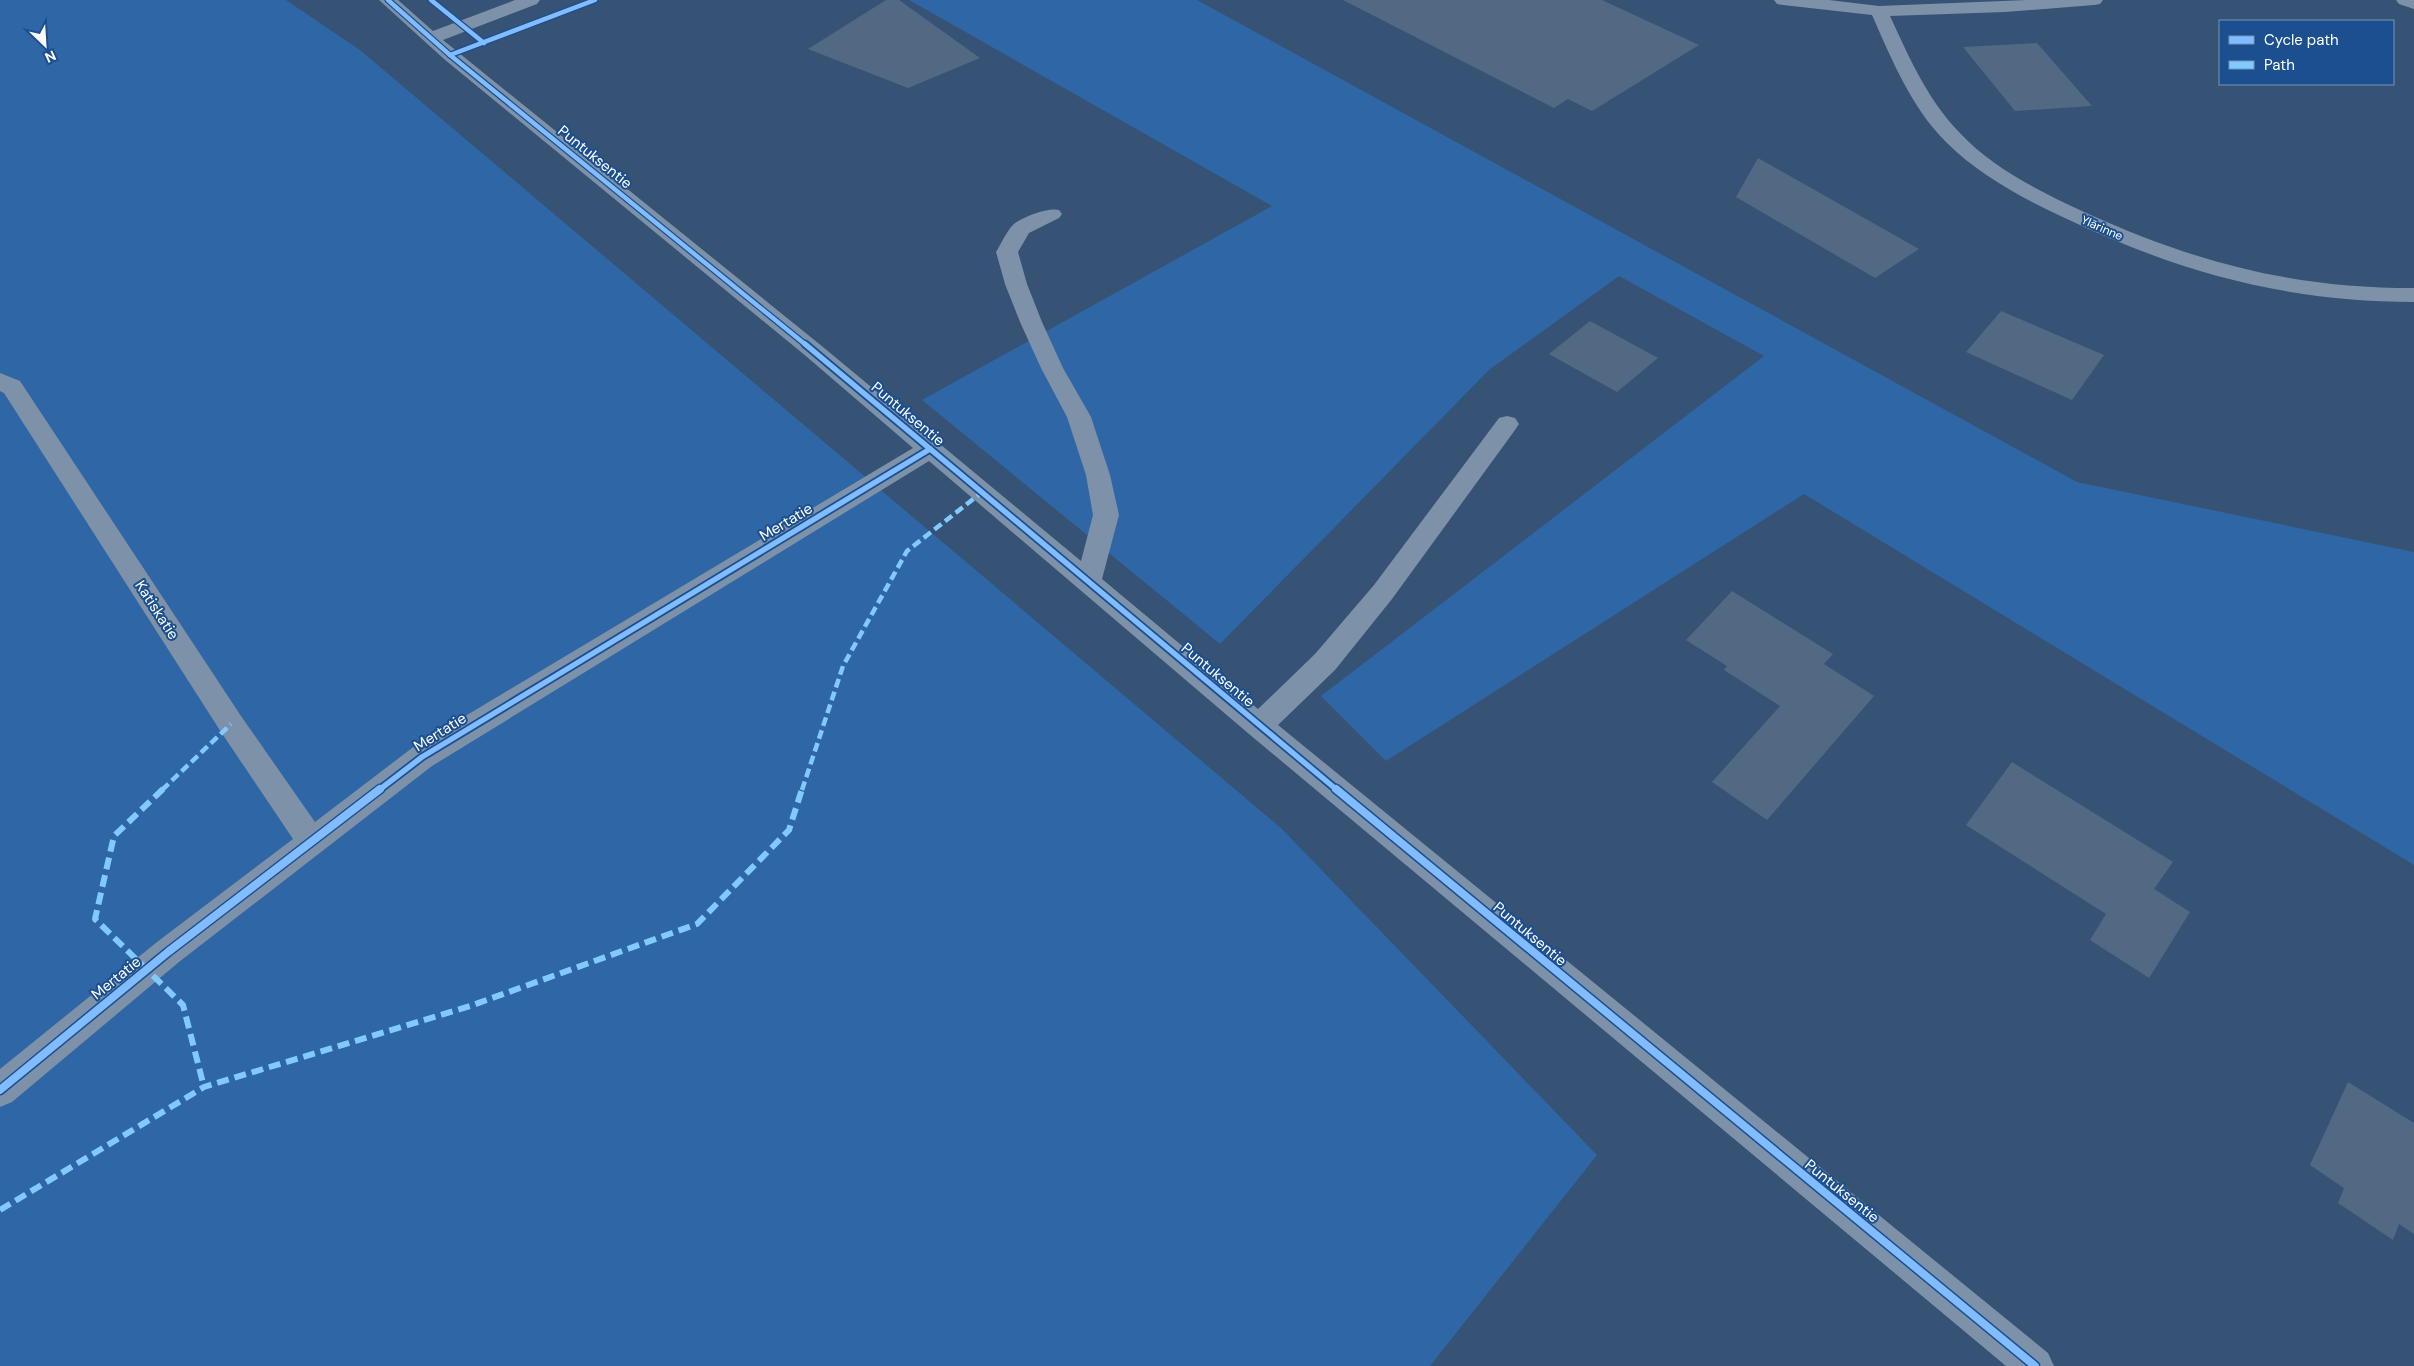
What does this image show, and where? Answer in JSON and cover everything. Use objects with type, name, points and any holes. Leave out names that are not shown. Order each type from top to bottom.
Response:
[{"type":"street","name":"Puntuksentie","points":[[388,0],[430,38],[815,352],[1258,726],[2035,1366]]},
{"type":"street","points":[[430,38],[531,0]]},
{"type":"street","points":[[1783,0],[1879,11],[2005,7],[2094,0]]},
{"type":"street","points":[[2405,0],[2414,4]]},
{"type":"street","name":"Ylärinne","points":[[1879,11],[1902,62],[1925,103],[1953,138],[1985,165],[2032,194],[2110,233],[2204,266],[2276,285],[2376,297],[2414,295]]},
{"type":"street","points":[[1052,214],[1021,229],[1007,252],[1016,284],[1031,322],[1052,368],[1079,416],[1098,475],[1106,515],[1088,583]]},
{"type":"street","name":"Katiskatie","points":[[0,381],[12,387],[230,724],[312,842]]},
{"type":"street","points":[[1258,726],[1326,662],[1383,592],[1507,424]]},
{"type":"street","name":"Mertatie","points":[[0,1090],[168,952],[422,757],[930,449]]},
{"type":"shaded area","points":[[0,0],[286,0],[360,50],[1281,828],[1597,1155],[1430,1366],[0,1366]]},
{"type":"shaded area","points":[[909,0],[1197,0],[2077,482],[2414,552],[2414,865],[1804,494],[1386,761],[1321,696],[1764,356],[1619,276],[1489,370],[1220,644],[922,400],[1272,206]]},
{"type":"building","points":[[886,0],[899,0],[980,58],[908,88],[808,49]]},
{"type":"building","points":[[1343,0],[1602,0],[1699,45],[1592,111],[1568,99],[1554,108]]},
{"type":"building","points":[[2037,43],[2092,106],[2015,111],[1963,47]]},
{"type":"building","points":[[1758,158],[1919,249],[1875,278],[1736,197]]},
{"type":"building","points":[[2001,311],[2104,355],[2072,400],[1966,352]]},
{"type":"building","points":[[1590,321],[1658,358],[1617,392],[1549,354]]},
{"type":"building","points":[[1732,591],[1833,654],[1824,664],[1874,696],[1767,820],[1712,782],[1780,706],[1724,670],[1727,666],[1686,640]]},
{"type":"building","points":[[2012,762],[2173,862],[2154,889],[2190,912],[2149,978],[2090,940],[2106,914],[1966,825]]},
{"type":"building","points":[[2348,1082],[2414,1123],[2414,1234],[2399,1224],[2393,1240],[2338,1203],[2344,1188],[2310,1165]]},
{"type":"marked path","points":[[0,1210],[204,1087],[470,1006],[697,924],[789,830],[843,666],[907,551],[981,493]]},
{"type":"marked path","points":[[204,1087],[183,1005],[95,919],[114,836],[231,724]]},
{"type":"cycle path","points":[[388,0],[450,55],[815,352],[1259,726],[2035,1366]]},
{"type":"cycle path","points":[[431,0],[484,43]]},
{"type":"cycle path","points":[[450,55],[595,0]]},
{"type":"cycle path","points":[[0,1090],[168,952],[422,757],[930,449]]}]
